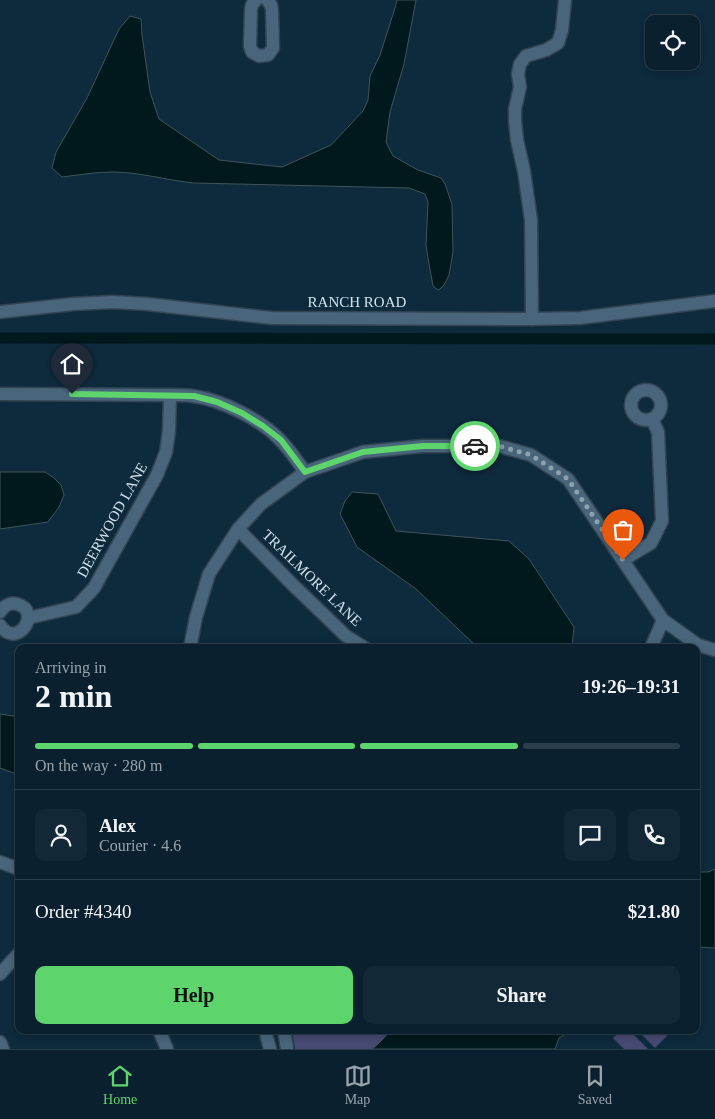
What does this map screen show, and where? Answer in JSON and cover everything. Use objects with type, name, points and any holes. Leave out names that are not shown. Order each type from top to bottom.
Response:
[{"type":"street","points":[[256,0],[251,9],[250,46],[252,52],[259,56],[268,54],[273,48],[272,10],[267,0]]},
{"type":"street","points":[[532,319],[531,220],[515,120],[515,109],[520,87],[518,74],[520,64],[526,56],[546,50],[558,43],[562,30],[565,0]]},
{"type":"street","name":"RANCH ROAD","points":[[0,312],[73,304],[113,302],[272,318],[532,319],[580,318],[715,301]]},
{"type":"street","points":[[0,394],[194,396],[217,402],[242,413],[263,426],[281,440],[305,472]]},
{"type":"street","name":"DEERWOOD LANE","points":[[0,625],[4,631],[18,633],[26,627],[28,618],[76,606],[94,588],[157,475],[166,452],[170,431],[170,395]]},
{"type":"street","points":[[623,560],[652,543],[662,521],[658,432],[652,418]]},
{"type":"street","points":[[191,644],[196,617],[209,574],[238,529],[261,504],[305,472],[363,452],[423,446],[499,446],[531,455],[568,479],[663,620],[697,644]]},
{"type":"street","name":"TRAILMORE LANE","points":[[238,529],[346,636],[359,644]]},
{"type":"street","points":[[0,612],[8,604],[18,604],[25,610],[28,618]]},
{"type":"street","points":[[653,644],[663,620]]},
{"type":"street","points":[[700,646],[715,650]]},
{"type":"street","points":[[0,862],[15,868]]},
{"type":"street","points":[[0,974],[15,957]]},
{"type":"street","points":[[161,1034],[167,1049]]},
{"type":"street","points":[[267,1034],[270,1049]]},
{"type":"street","points":[[285,1034],[287,1049]]},
{"type":"street","points":[[0,1042],[3,1049]]},
{"type":"shaded area","points":[[397,0],[416,0],[404,64],[390,112],[386,142],[393,156],[418,170],[441,178],[445,184],[452,204],[453,252],[449,275],[444,285],[438,290],[433,286],[426,245],[428,202],[425,194],[409,188],[193,183],[132,173],[112,172],[62,177],[52,168],[56,152],[87,98],[119,29],[130,16],[141,19],[150,92],[159,119],[219,160],[282,167],[331,145],[363,111],[368,100],[370,76],[380,55]]},
{"type":"shaded area","points":[[0,472],[45,472],[61,485],[64,495],[59,507],[48,522],[0,529]]},
{"type":"shaded area","points":[[352,492],[378,494],[396,531],[509,541],[529,559],[574,627],[572,644],[474,644],[416,589],[357,547],[340,514],[345,501]]},
{"type":"shaded area","points":[[0,714],[15,716],[15,774],[0,768]]},
{"type":"shaded area","points":[[715,869],[715,948],[700,947],[700,872],[708,872]]},
{"type":"shaded area","points":[[293,1034],[387,1034],[372,1049],[295,1049]]},
{"type":"shaded area","points":[[387,1034],[566,1034],[559,1038],[555,1049],[373,1049]]},
{"type":"shaded area","points":[[618,1034],[633,1034],[648,1049],[624,1049],[613,1038]]},
{"type":"shaded area","points":[[641,1034],[665,1034],[667,1036],[655,1048]]},
{"type":"waterway","points":[[0,338],[715,339]]},
{"type":"way so far","points":[[475,446],[499,446],[531,455],[568,479],[623,560]]},
{"type":"route","points":[[72,394],[194,396],[217,402],[242,413],[281,440],[305,472],[363,452],[423,446],[475,446]]}]
